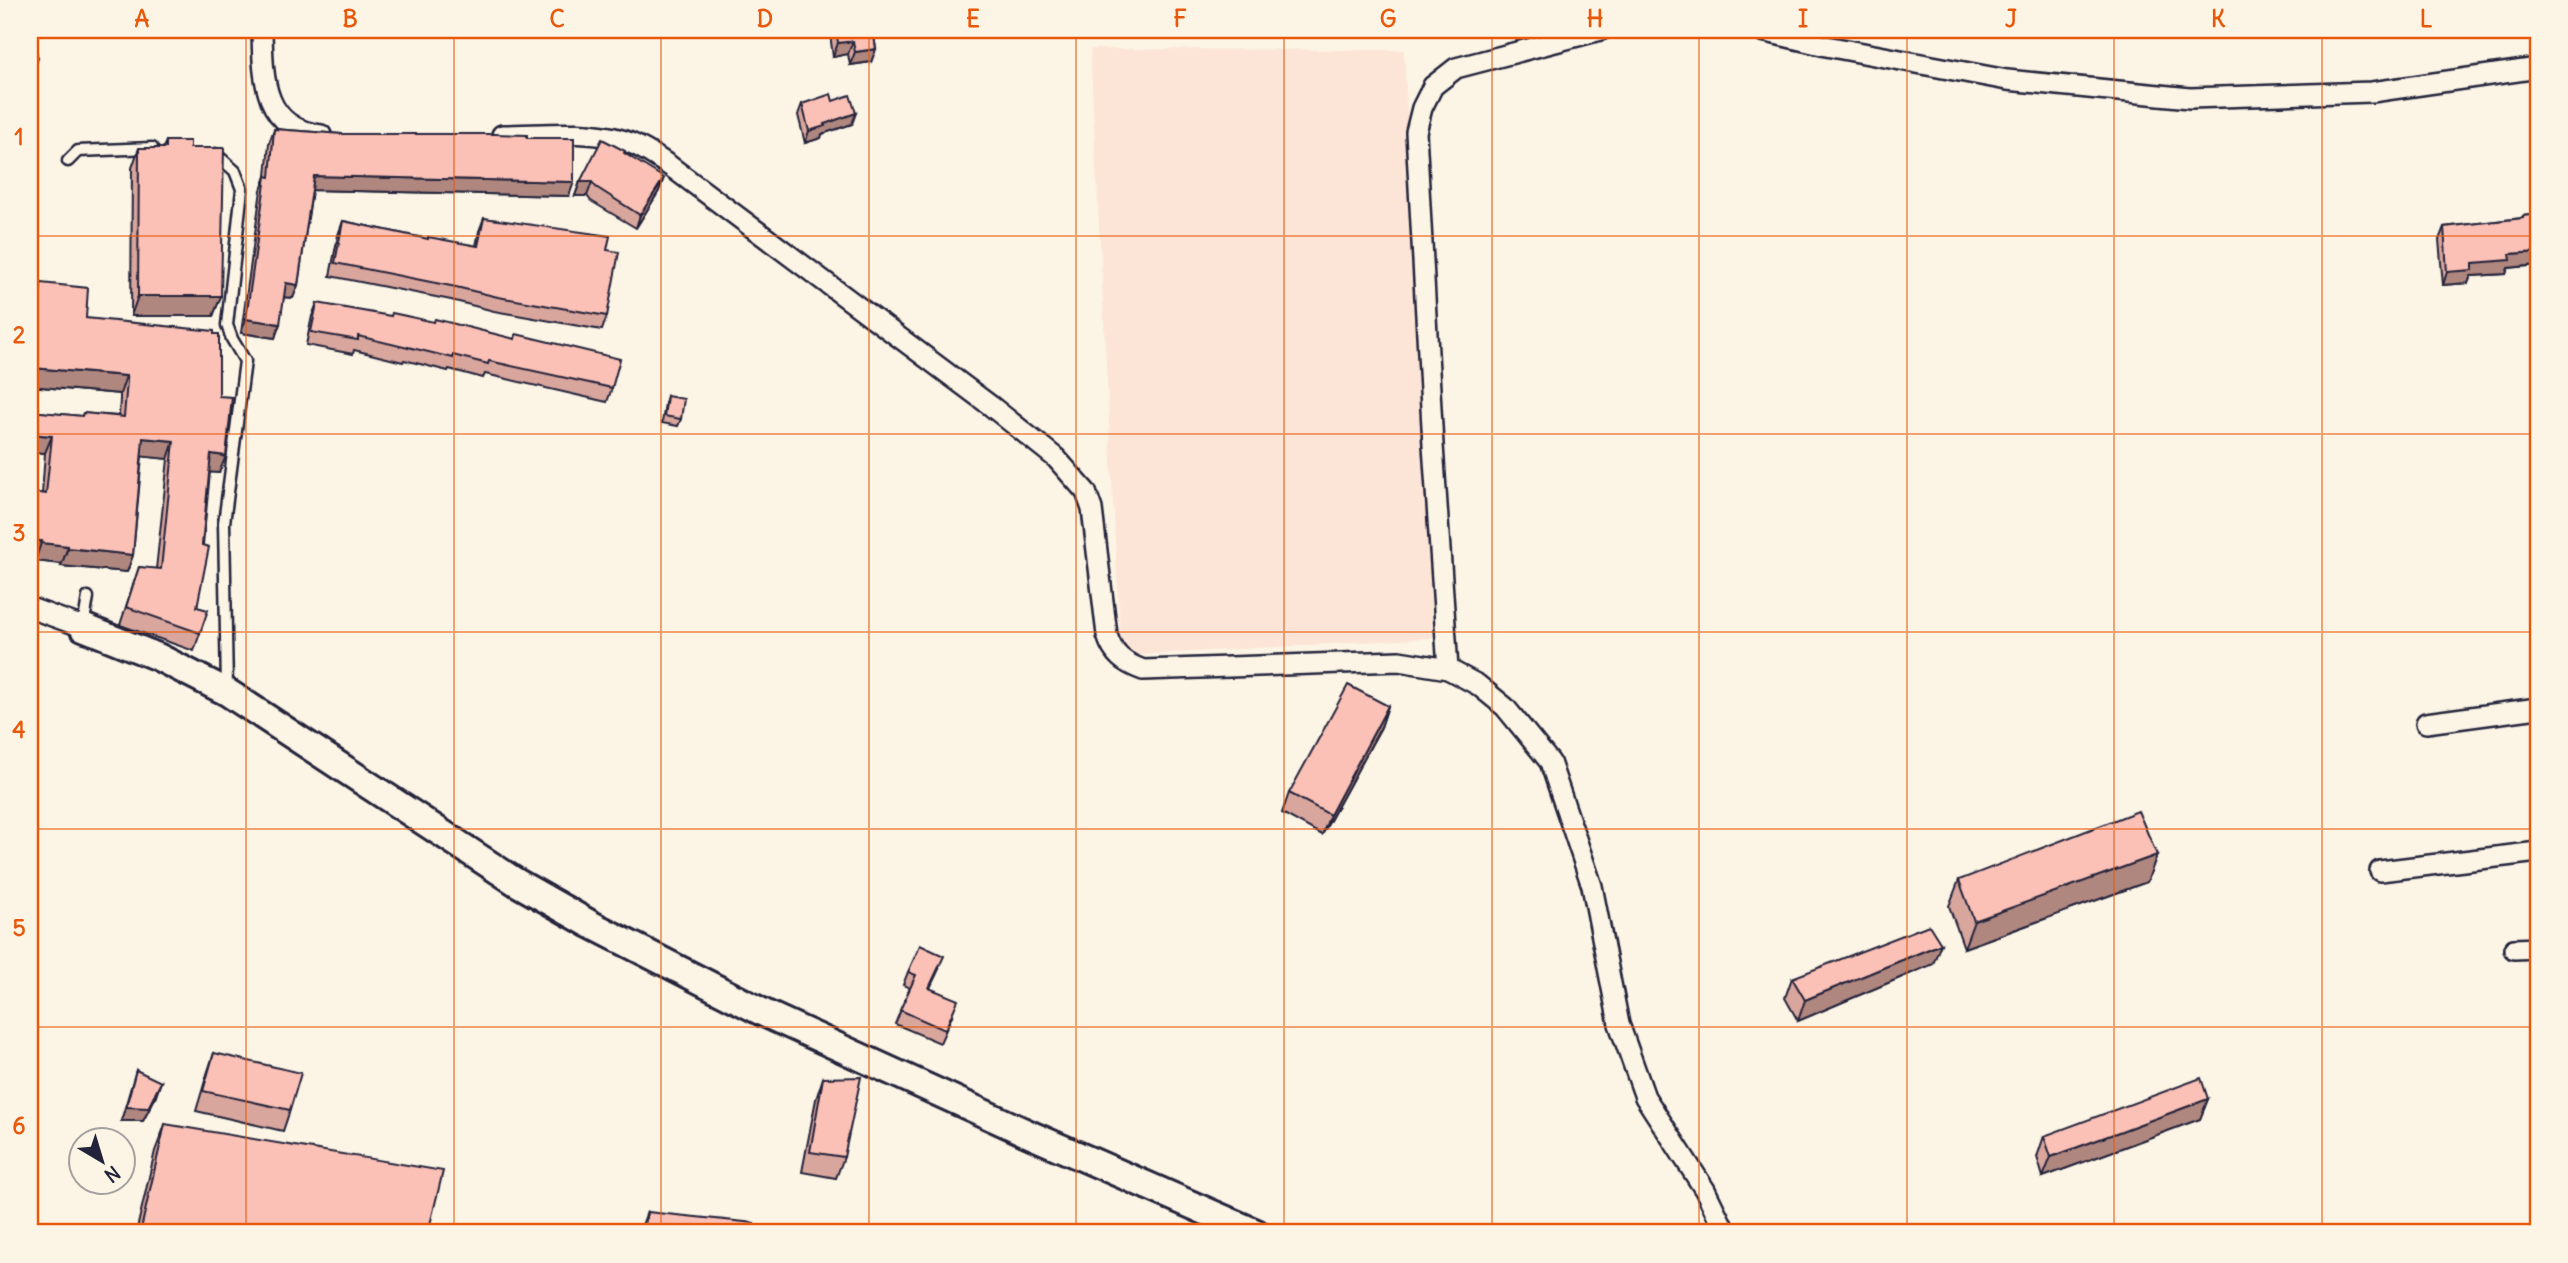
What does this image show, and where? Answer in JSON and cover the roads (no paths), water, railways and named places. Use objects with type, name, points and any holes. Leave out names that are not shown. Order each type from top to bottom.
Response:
[{"type":"street","points":[[262,30],[263,75],[268,94],[281,117],[298,131],[319,135],[346,135]]},
{"type":"street","points":[[1448,669],[1416,132],[1422,108],[1433,86],[1456,68],[1601,30]]},
{"type":"street","points":[[1758,30],[1826,46],[2007,80],[2190,98],[2372,92],[2538,68]]},
{"type":"street","points":[[478,135],[594,135],[622,140],[645,150],[991,406],[1056,458],[1086,492],[1092,509],[1107,635],[1117,656],[1128,665],[1143,670],[1399,661],[1448,669],[1478,685],[1505,707],[1550,762],[1592,886],[1619,1024],[1631,1063],[1646,1097],[1705,1190],[1726,1233]]},
{"type":"street","points":[[30,608],[159,657],[227,692],[516,882],[590,924],[766,1014],[1028,1134],[1256,1233]]},
{"type":"street","points":[[2426,723],[2538,708]]},
{"type":"street","points":[[2380,871],[2538,852]]},
{"type":"street","points":[[2514,949],[2538,948]]},
{"type":"lane","points":[[68,162],[78,151],[166,149]]},
{"type":"lane","points":[[204,153],[216,154],[236,171],[242,189],[227,325],[245,361],[224,523],[227,692]]},
{"type":"lane","points":[[83,627],[88,597]]}]
